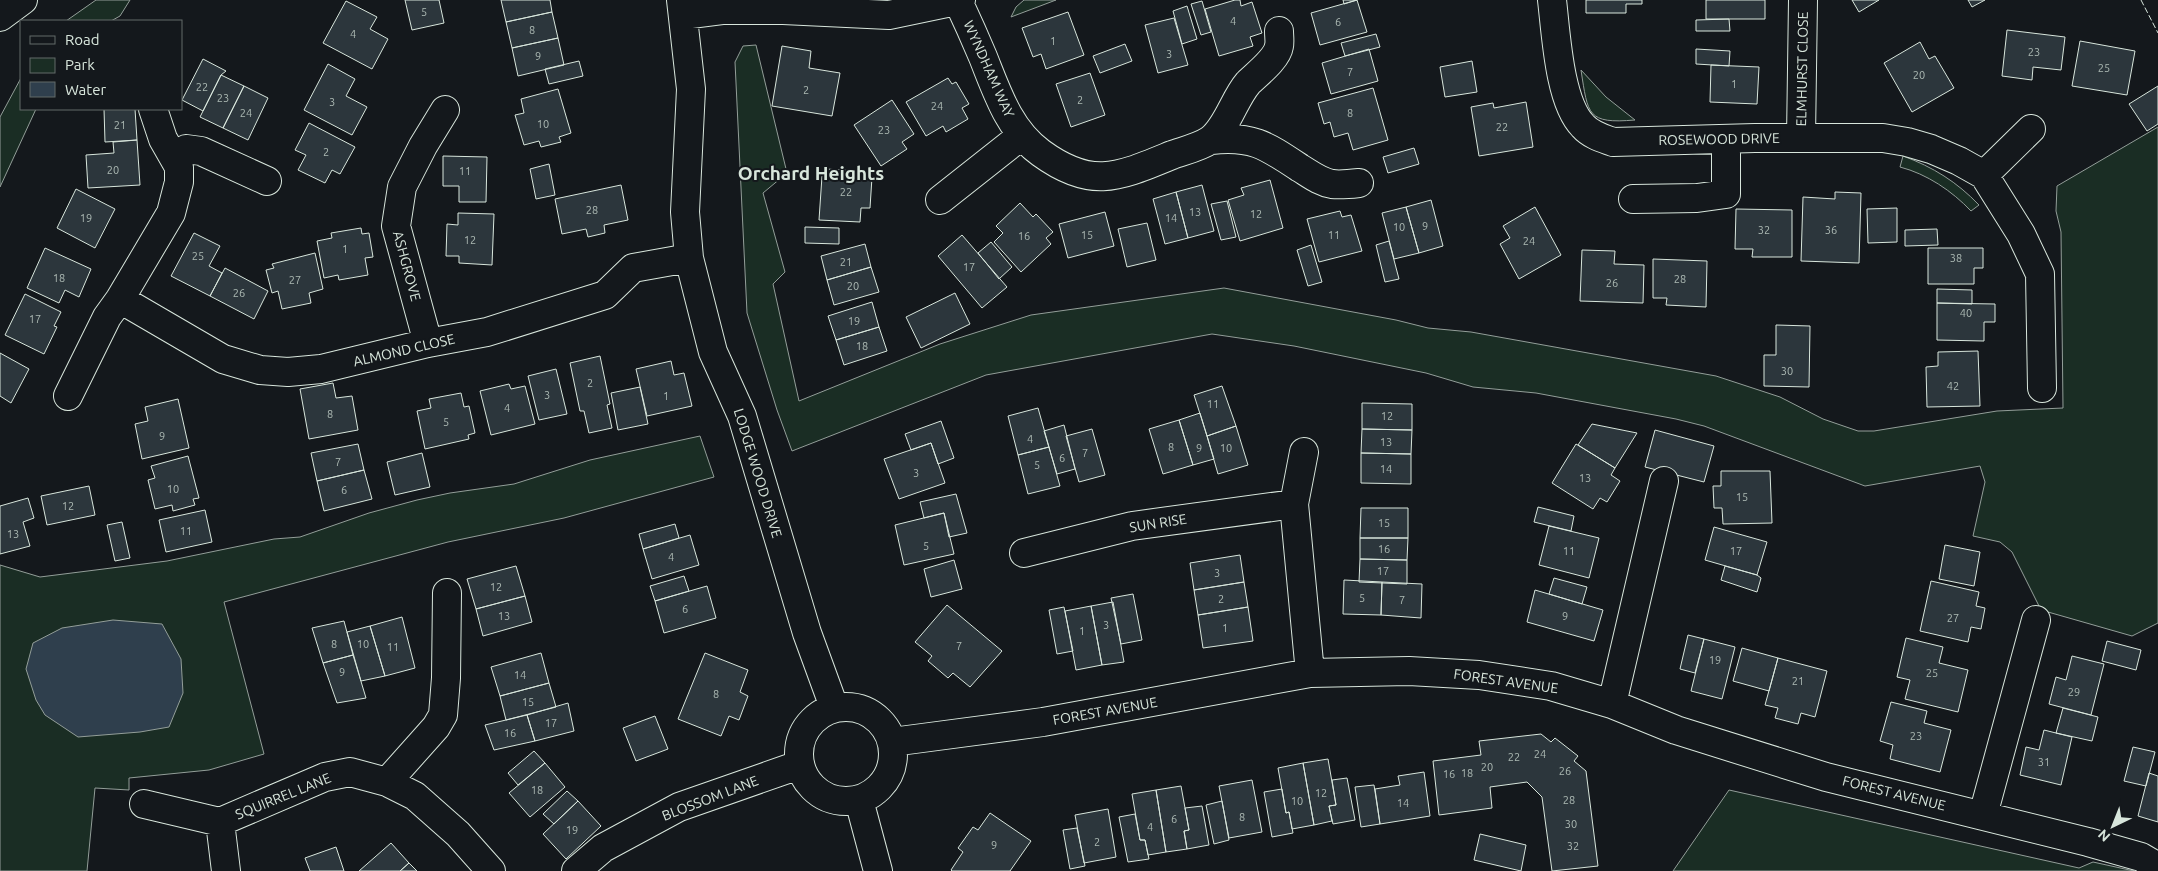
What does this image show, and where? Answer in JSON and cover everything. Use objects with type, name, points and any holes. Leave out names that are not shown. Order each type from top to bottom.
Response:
[{"type":"street","points":[[0,17],[23,0]]},
{"type":"street","name":"ROSEWOOD DRIVE","points":[[1552,0],[1560,63],[1566,90],[1582,126],[1596,136],[1614,142],[1860,137],[1907,142],[1931,148],[1984,175],[2021,234],[2040,274],[2042,388]]},
{"type":"street","name":"ELMHURST CLOSE","points":[[1801,138],[1803,0]]},
{"type":"street","points":[[682,8],[889,15],[960,1]]},
{"type":"street","name":"WYNDHAM WAY","points":[[960,1],[1008,115],[1022,136],[1040,152],[1061,166],[1084,176],[1108,177],[1140,168],[1219,129],[1232,137],[1252,140],[1278,153],[1314,177],[1332,184],[1359,183]]},
{"type":"street","name":"LODGE WOOD DRIVE","points":[[682,8],[691,89],[685,212],[689,258],[713,352],[742,416],[807,633],[834,707]]},
{"type":"street","points":[[1219,129],[1236,100],[1249,83],[1263,71],[1280,47],[1279,31]]},
{"type":"street","points":[[68,396],[108,316],[171,213],[179,182],[179,167],[163,139],[152,110]]},
{"type":"street","name":"ASHGROVE","points":[[428,343],[396,226],[402,188],[423,146],[445,110]]},
{"type":"street","points":[[1984,175],[2031,129]]},
{"type":"street","points":[[940,200],[1022,136]]},
{"type":"street","points":[[1633,199],[1697,198],[1726,194],[1726,139]]},
{"type":"street","points":[[174,157],[186,150],[201,152],[267,181]]},
{"type":"street","name":"ALMOND CLOSE","points":[[120,299],[224,359],[260,370],[288,372],[321,369],[428,343],[487,332],[604,295],[633,268],[689,258]]},
{"type":"street","points":[[1304,452],[1294,504],[1310,673]]},
{"type":"street","points":[[1612,704],[1664,481]]},
{"type":"street","name":"SUN RISE","points":[[1024,553],[1132,526],[1294,504]]},
{"type":"street","points":[[387,782],[436,727],[443,715],[446,678],[447,593]]},
{"type":"street","points":[[1983,815],[2036,620]]},
{"type":"street","name":"FOREST AVENUE","points":[[892,742],[1044,722],[1310,673],[1409,671],[1479,675],[1551,686],[1612,704],[1676,730],[1826,777],[1983,815],[2141,857],[2158,867]]},
{"type":"street","points":[[834,707],[855,707],[873,715],[885,727],[892,742],[893,761],[888,777],[877,790],[859,800],[840,801],[822,796],[808,783],[799,765],[798,744],[805,728],[818,715],[834,707]]},
{"type":"street","name":"BLOSSOM LANE","points":[[576,871],[603,848],[679,807],[799,765]]},
{"type":"street","name":"SQUIRREL LANE","points":[[144,804],[220,822],[325,777],[350,772],[387,782],[415,796],[458,834],[491,871]]},
{"type":"street","points":[[859,800],[878,871]]},
{"type":"street","name":"SQUIRREL LANE","points":[[220,822],[226,871]]},
{"type":"green space","points":[[96,0],[130,0],[120,16],[113,20],[67,20]]},
{"type":"green space","points":[[1024,0],[1056,0],[1011,17],[1016,7]]},
{"type":"green space","points":[[756,45],[787,173],[763,193],[785,272],[773,284],[799,401],[940,344],[1031,315],[1224,288],[1396,320],[1428,328],[1471,332],[1716,376],[1780,397],[1823,419],[1858,431],[1874,431],[1997,411],[2063,408],[2061,232],[2056,211],[2057,186],[2158,127],[2158,623],[2132,636],[2041,610],[2012,552],[2000,542],[1973,536],[1985,482],[1980,466],[1865,486],[1704,426],[1676,419],[1536,393],[1473,387],[1426,373],[1294,346],[1212,334],[986,375],[792,451],[777,410],[747,313],[735,62],[743,46]]},
{"type":"green space","points":[[1581,70],[1606,97],[1635,120],[1607,120],[1599,118],[1593,113],[1586,97]]},
{"type":"green space","points":[[20,80],[20,110],[36,110],[0,187],[0,117]]},
{"type":"green space","points":[[1903,156],[1944,176],[1979,205],[1971,211],[1938,184],[1920,174],[1900,167]]},
{"type":"green space","points":[[700,436],[714,477],[564,518],[448,542],[224,602],[264,754],[209,770],[129,778],[129,790],[95,788],[87,871],[0,871],[0,565],[40,577],[167,561],[274,539],[300,537],[369,513],[417,500],[450,493],[514,484],[590,460]]},
{"type":"green space","points":[[1729,790],[2079,868],[2093,862],[2134,871],[1673,871]]},
{"type":"water","points":[[113,620],[162,624],[181,659],[183,693],[169,727],[140,732],[78,737],[45,715],[36,700],[26,669],[33,643],[62,628]]},
{"type":"building","points":[[405,0],[439,0],[444,23],[412,30]]},
{"type":"building","points":[[501,0],[550,0],[552,12],[506,22]]},
{"type":"building","points":[[1240,0],[1241,6],[1252,2],[1262,33],[1250,37],[1253,46],[1219,56],[1205,9]]},
{"type":"building","points":[[1343,0],[1357,0],[1344,4]]},
{"type":"building","points":[[1357,0],[1367,32],[1320,45],[1311,13]]},
{"type":"building","points":[[1586,0],[1642,0],[1642,4],[1626,4],[1626,13],[1586,13]]},
{"type":"building","points":[[1706,0],[1765,0],[1765,19],[1706,19]]},
{"type":"building","points":[[1852,0],[1879,0],[1859,12]]},
{"type":"building","points":[[1968,0],[1985,0],[1972,7]]},
{"type":"building","points":[[346,1],[377,17],[370,29],[388,39],[372,69],[323,43]]},
{"type":"building","points":[[1202,1],[1211,32],[1201,35],[1191,4]]},
{"type":"building","points":[[1187,6],[1197,39],[1182,44],[1173,11]]},
{"type":"building","points":[[552,12],[558,38],[512,48],[506,22]]},
{"type":"building","points":[[1068,12],[1084,55],[1046,69],[1041,54],[1033,57],[1022,28]]},
{"type":"building","points":[[1174,18],[1188,65],[1158,73],[1145,25]]},
{"type":"building","points":[[1729,19],[1730,31],[1696,31],[1696,20]]},
{"type":"building","points":[[2007,30],[2065,37],[2061,70],[2033,67],[2032,80],[2002,76]]},
{"type":"building","points":[[1376,34],[1380,47],[1345,56],[1341,43]]},
{"type":"building","points":[[558,38],[564,65],[518,76],[512,48]]},
{"type":"building","points":[[2080,41],[2135,51],[2127,95],[2072,86]]},
{"type":"building","points":[[1920,42],[1929,59],[1935,56],[1954,88],[1912,112],[1884,63]]},
{"type":"building","points":[[1125,44],[1132,61],[1100,73],[1093,56]]},
{"type":"building","points":[[782,46],[811,51],[809,68],[840,73],[832,116],[772,106]]},
{"type":"building","points":[[1369,49],[1378,81],[1331,94],[1322,63]]},
{"type":"building","points":[[1696,49],[1730,51],[1729,66],[1696,64]]},
{"type":"building","points":[[203,59],[226,71],[221,75],[203,111],[182,100]]},
{"type":"building","points":[[579,61],[583,76],[549,84],[545,69]]},
{"type":"building","points":[[1472,61],[1477,92],[1445,97],[1440,67]]},
{"type":"building","points":[[328,64],[355,79],[346,96],[367,107],[352,135],[304,110]]},
{"type":"building","points":[[1711,65],[1759,67],[1757,104],[1710,102]]},
{"type":"building","points":[[1090,73],[1105,115],[1071,127],[1056,84]]},
{"type":"building","points":[[221,75],[244,86],[223,128],[200,117]]},
{"type":"building","points":[[948,78],[952,84],[956,82],[969,104],[962,108],[968,119],[946,132],[943,126],[926,136],[906,102]]},
{"type":"building","points":[[244,86],[268,98],[248,140],[223,128]]},
{"type":"building","points":[[2158,86],[2158,124],[2147,131],[2129,104]]},
{"type":"building","points":[[1373,88],[1388,140],[1353,150],[1348,133],[1334,137],[1330,122],[1324,124],[1318,103]]},
{"type":"building","points":[[558,89],[571,133],[559,137],[561,142],[541,147],[539,141],[524,145],[515,115],[524,113],[521,99]]},
{"type":"building","points":[[892,100],[914,134],[902,142],[907,149],[881,166],[854,125]]},
{"type":"building","points":[[1526,102],[1533,147],[1479,156],[1471,107],[1493,103],[1494,108]]},
{"type":"building","points":[[104,110],[135,110],[137,140],[105,142]]},
{"type":"building","points":[[309,123],[355,147],[340,174],[332,170],[325,183],[298,170],[306,155],[295,150]]},
{"type":"building","points":[[137,140],[140,185],[88,188],[86,155],[114,153],[113,142]]},
{"type":"building","points":[[1414,148],[1419,164],[1388,173],[1383,157]]},
{"type":"building","points":[[443,156],[487,157],[486,202],[459,202],[459,186],[443,186]]},
{"type":"building","points":[[549,164],[555,195],[536,199],[530,169]]},
{"type":"building","points":[[826,169],[856,171],[855,176],[872,177],[870,208],[861,208],[860,222],[819,220],[822,176],[826,176]]},
{"type":"building","points":[[1270,180],[1283,228],[1240,241],[1228,200],[1244,195],[1241,188]]},
{"type":"building","points":[[621,185],[628,220],[604,225],[605,233],[588,237],[586,229],[562,234],[555,199]]},
{"type":"building","points":[[1202,185],[1214,231],[1188,238],[1176,192]]},
{"type":"building","points":[[76,189],[115,209],[95,248],[57,228]]},
{"type":"building","points":[[1176,192],[1188,238],[1165,244],[1153,199]]},
{"type":"building","points":[[1835,192],[1861,193],[1859,263],[1801,261],[1803,197],[1835,199]]},
{"type":"building","points":[[1431,200],[1443,246],[1419,253],[1406,207]]},
{"type":"building","points":[[1227,201],[1236,237],[1221,240],[1211,204]]},
{"type":"building","points":[[1020,203],[1033,217],[1036,214],[1053,232],[1046,238],[1051,244],[1021,272],[994,242],[1003,233],[996,226]]},
{"type":"building","points":[[1406,207],[1419,253],[1394,259],[1382,213]]},
{"type":"building","points":[[1535,207],[1561,255],[1519,279],[1500,244],[1510,238],[1503,226]]},
{"type":"building","points":[[1897,208],[1897,242],[1868,243],[1867,209]]},
{"type":"building","points":[[1736,209],[1792,210],[1792,257],[1752,257],[1753,249],[1735,249]]},
{"type":"building","points":[[1340,211],[1342,217],[1351,215],[1362,251],[1319,262],[1307,219]]},
{"type":"building","points":[[1105,212],[1114,246],[1068,258],[1059,224]]},
{"type":"building","points":[[458,213],[494,214],[492,265],[459,263],[459,256],[446,256],[447,224],[458,225]]},
{"type":"building","points":[[1147,223],[1156,260],[1127,267],[1118,229]]},
{"type":"building","points":[[805,227],[839,228],[839,244],[805,243]]},
{"type":"building","points":[[361,228],[362,234],[369,233],[373,257],[365,258],[368,275],[339,280],[338,275],[324,278],[317,241],[332,238],[331,233]]},
{"type":"building","points":[[1937,229],[1938,245],[1905,246],[1905,230]]},
{"type":"building","points":[[194,233],[220,246],[209,266],[222,273],[210,296],[171,276]]},
{"type":"building","points":[[962,235],[1007,287],[982,308],[938,256]]},
{"type":"building","points":[[1389,241],[1399,279],[1385,282],[1376,245]]},
{"type":"building","points":[[991,242],[1012,267],[999,279],[978,253]]},
{"type":"building","points":[[865,244],[871,267],[827,280],[821,256]]},
{"type":"building","points":[[1311,245],[1322,282],[1308,286],[1297,250]]},
{"type":"building","points":[[45,248],[91,269],[79,297],[65,290],[59,303],[27,288]]},
{"type":"building","points":[[1928,248],[1983,248],[1983,268],[1974,268],[1974,284],[1928,284]]},
{"type":"building","points":[[1582,250],[1615,251],[1614,264],[1644,265],[1643,303],[1580,301]]},
{"type":"building","points":[[315,253],[323,289],[309,293],[311,303],[282,309],[278,291],[272,293],[266,270],[274,268],[272,264]]},
{"type":"building","points":[[1653,259],[1707,261],[1706,307],[1666,305],[1667,298],[1653,298]]},
{"type":"building","points":[[871,267],[879,292],[834,305],[827,280]]},
{"type":"building","points":[[225,268],[268,291],[254,319],[210,296]]},
{"type":"building","points":[[1937,289],[1972,290],[1972,304],[1937,303]]},
{"type":"building","points":[[955,293],[970,324],[921,348],[906,317]]},
{"type":"building","points":[[25,294],[61,312],[54,326],[57,327],[44,354],[5,335]]},
{"type":"building","points":[[872,302],[879,327],[836,340],[828,316]]},
{"type":"building","points":[[1937,303],[1995,304],[1995,322],[1984,322],[1984,341],[1937,340]]},
{"type":"building","points":[[1776,325],[1810,326],[1809,387],[1764,386],[1764,355],[1776,355]]},
{"type":"building","points":[[879,327],[887,351],[844,365],[836,340]]},
{"type":"building","points":[[1978,351],[1980,406],[1927,407],[1926,367],[1938,366],[1938,352]]},
{"type":"building","points":[[0,353],[29,369],[11,403],[0,396]]},
{"type":"building","points":[[600,356],[610,404],[607,405],[612,428],[589,433],[584,411],[580,411],[570,363]]},
{"type":"building","points":[[671,361],[674,375],[684,373],[692,406],[647,416],[636,369]]},
{"type":"building","points":[[556,369],[567,414],[539,420],[528,376]]},
{"type":"building","points":[[333,383],[336,398],[352,396],[358,430],[309,439],[300,389]]},
{"type":"building","points":[[509,384],[511,389],[525,386],[535,424],[491,435],[480,391]]},
{"type":"building","points":[[1222,386],[1236,426],[1207,436],[1194,395]]},
{"type":"building","points":[[640,387],[648,424],[618,430],[611,393]]},
{"type":"building","points":[[461,393],[464,407],[469,406],[475,433],[468,435],[469,439],[425,449],[417,411],[431,408],[429,399]]},
{"type":"building","points":[[178,399],[189,448],[142,459],[135,424],[148,421],[145,407]]},
{"type":"building","points":[[1362,403],[1412,404],[1412,430],[1362,429]]},
{"type":"building","points":[[1038,408],[1049,447],[1018,455],[1008,416]]},
{"type":"building","points":[[1200,413],[1214,459],[1193,465],[1179,420]]},
{"type":"building","points":[[1179,420],[1193,465],[1163,474],[1149,429]]},
{"type":"building","points":[[941,421],[954,458],[938,464],[931,443],[911,450],[905,434]]},
{"type":"building","points":[[1592,424],[1637,433],[1615,468],[1578,445]]},
{"type":"building","points":[[1064,425],[1075,469],[1057,474],[1044,431]]},
{"type":"building","points":[[1236,426],[1248,465],[1218,474],[1207,436]]},
{"type":"building","points":[[1092,429],[1105,475],[1079,482],[1066,436]]},
{"type":"building","points":[[1362,429],[1412,430],[1411,454],[1361,453]]},
{"type":"building","points":[[1655,430],[1714,446],[1704,482],[1645,467]]},
{"type":"building","points":[[931,443],[945,483],[899,499],[884,459]]},
{"type":"building","points":[[358,444],[364,470],[317,481],[311,453]]},
{"type":"building","points":[[1576,444],[1615,468],[1611,475],[1620,481],[1607,502],[1600,498],[1593,509],[1552,483]]},
{"type":"building","points":[[1049,447],[1060,486],[1028,494],[1018,455]]},
{"type":"building","points":[[422,453],[430,487],[395,495],[387,462]]},
{"type":"building","points":[[1361,453],[1411,454],[1411,484],[1361,483]]},
{"type":"building","points":[[188,456],[199,498],[193,499],[195,505],[173,511],[172,505],[155,509],[148,480],[155,478],[151,466]]},
{"type":"building","points":[[364,470],[372,499],[324,511],[317,481]]},
{"type":"building","points":[[1721,471],[1770,471],[1772,523],[1723,524],[1722,508],[1714,508],[1713,486],[1721,486]]},
{"type":"building","points":[[89,486],[95,515],[47,525],[41,496]]},
{"type":"building","points":[[956,494],[967,533],[949,537],[944,513],[924,518],[920,502]]},
{"type":"building","points":[[28,498],[34,518],[23,522],[30,546],[0,554],[0,506]]},
{"type":"building","points":[[1538,507],[1574,516],[1571,531],[1534,522]]},
{"type":"building","points":[[1361,508],[1408,508],[1408,538],[1360,538]]},
{"type":"building","points":[[205,510],[212,542],[166,552],[159,520]]},
{"type":"building","points":[[944,513],[954,554],[904,565],[895,525]]},
{"type":"building","points":[[122,522],[130,558],[115,561],[107,525]]},
{"type":"building","points":[[675,524],[679,538],[643,549],[639,534]]},
{"type":"building","points":[[1549,526],[1599,538],[1589,578],[1539,565]]},
{"type":"building","points":[[1714,527],[1767,542],[1757,575],[1705,560]]},
{"type":"building","points":[[690,535],[699,565],[652,579],[643,549]]},
{"type":"building","points":[[1360,538],[1408,538],[1407,560],[1360,559]]},
{"type":"building","points":[[1945,545],[1980,552],[1974,586],[1939,579]]},
{"type":"building","points":[[1240,555],[1244,582],[1194,590],[1190,563]]},
{"type":"building","points":[[1360,559],[1407,560],[1407,584],[1359,582]]},
{"type":"building","points":[[954,560],[962,589],[931,597],[924,569]]},
{"type":"building","points":[[516,566],[525,596],[476,609],[467,579]]},
{"type":"building","points":[[1725,566],[1757,575],[1761,578],[1757,592],[1721,580]]},
{"type":"building","points":[[684,576],[689,591],[655,601],[650,586]]},
{"type":"building","points":[[1554,578],[1587,587],[1582,604],[1549,594]]},
{"type":"building","points":[[1344,580],[1382,582],[1381,615],[1343,614]]},
{"type":"building","points":[[1931,581],[1979,592],[1976,606],[1985,608],[1981,629],[1971,627],[1968,642],[1920,631]]},
{"type":"building","points":[[1244,582],[1248,607],[1198,615],[1194,590]]},
{"type":"building","points":[[1382,582],[1422,584],[1421,618],[1381,615]]},
{"type":"building","points":[[707,586],[716,618],[664,633],[655,601]]},
{"type":"building","points":[[1535,590],[1603,610],[1594,641],[1527,622]]},
{"type":"building","points":[[1133,594],[1142,640],[1121,644],[1111,598]]},
{"type":"building","points":[[525,596],[532,622],[483,636],[476,609]]},
{"type":"building","points":[[1113,602],[1124,662],[1102,665],[1091,606]]},
{"type":"building","points":[[947,605],[1002,651],[970,687],[953,673],[948,678],[928,661],[932,656],[915,642]]},
{"type":"building","points":[[1091,606],[1102,665],[1076,670],[1065,611]]},
{"type":"building","points":[[1064,607],[1073,651],[1057,654],[1049,610]]},
{"type":"building","points":[[1248,607],[1253,641],[1203,648],[1198,615]]},
{"type":"building","points":[[402,617],[415,668],[385,676],[370,626]]},
{"type":"building","points":[[344,621],[353,655],[323,663],[312,628]]},
{"type":"building","points":[[370,626],[385,676],[361,681],[347,632]]},
{"type":"building","points":[[1688,635],[1704,639],[1695,673],[1680,669]]},
{"type":"building","points":[[1906,638],[1943,647],[1939,663],[1968,670],[1958,712],[1905,699],[1910,680],[1897,677]]},
{"type":"building","points":[[1704,639],[1735,647],[1722,699],[1691,691]]},
{"type":"building","points":[[2107,641],[2141,650],[2136,670],[2102,661]]},
{"type":"building","points":[[1742,648],[1778,658],[1769,691],[1733,681]]},
{"type":"building","points":[[541,653],[549,683],[500,696],[491,667]]},
{"type":"building","points":[[705,653],[748,670],[740,692],[748,696],[739,720],[729,716],[721,736],[678,719]]},
{"type":"building","points":[[353,655],[366,698],[337,703],[323,663]]},
{"type":"building","points":[[2072,656],[2104,664],[2091,715],[2049,704],[2056,677],[2066,680]]},
{"type":"building","points":[[1778,658],[1827,671],[1815,717],[1801,713],[1798,724],[1775,718],[1778,708],[1765,705]]},
{"type":"building","points":[[549,683],[556,707],[506,720],[500,696]]},
{"type":"building","points":[[1891,702],[1927,711],[1924,723],[1951,730],[1940,772],[1890,759],[1893,745],[1880,741]]},
{"type":"building","points":[[568,703],[574,731],[535,741],[527,715]]},
{"type":"building","points":[[2063,708],[2098,717],[2092,741],[2056,733]]},
{"type":"building","points":[[527,715],[535,741],[494,750],[485,725]]},
{"type":"building","points":[[655,716],[668,749],[636,761],[623,728]]},
{"type":"building","points":[[2044,730],[2072,737],[2061,785],[2020,775],[2026,747],[2039,750]]},
{"type":"building","points":[[1541,734],[1551,742],[1555,738],[1578,756],[1574,761],[1586,771],[1598,866],[1552,871],[1542,797],[1527,782],[1490,787],[1492,808],[1439,815],[1433,761],[1481,755],[1479,741]]},
{"type":"building","points":[[2133,747],[2155,752],[2146,786],[2124,781]]},
{"type":"building","points":[[534,751],[545,763],[518,785],[508,773]]},
{"type":"building","points":[[1328,759],[1336,805],[1329,806],[1332,821],[1314,825],[1303,763]]},
{"type":"building","points":[[545,763],[565,787],[530,817],[509,793]]},
{"type":"building","points":[[1303,763],[1314,825],[1292,829],[1289,812],[1286,813],[1278,768]]},
{"type":"building","points":[[1424,772],[1430,816],[1380,824],[1375,789],[1400,785],[1398,776]]},
{"type":"building","points":[[2149,773],[2158,776],[2158,822],[2138,816]]},
{"type":"building","points":[[1347,778],[1355,820],[1333,824],[1329,806],[1336,805],[1332,780]]},
{"type":"building","points":[[1252,780],[1262,832],[1229,838],[1219,786]]},
{"type":"building","points":[[1374,785],[1380,824],[1361,827],[1355,787]]},
{"type":"building","points":[[1181,786],[1189,830],[1184,831],[1187,849],[1166,852],[1156,790]]},
{"type":"building","points":[[1282,789],[1286,813],[1289,812],[1293,833],[1272,837],[1264,792]]},
{"type":"building","points":[[1156,790],[1166,852],[1148,855],[1145,840],[1140,840],[1132,794]]},
{"type":"building","points":[[567,791],[578,801],[554,824],[543,814]]},
{"type":"building","points":[[578,801],[601,826],[566,859],[543,834]]},
{"type":"building","points":[[1222,801],[1229,840],[1214,844],[1206,805]]},
{"type":"building","points":[[1202,806],[1209,845],[1187,849],[1184,831],[1189,830],[1185,808]]},
{"type":"building","points":[[1108,809],[1116,857],[1084,863],[1075,815]]},
{"type":"building","points":[[990,813],[1031,841],[1010,871],[952,871],[963,852],[958,848],[973,827],[978,830]]},
{"type":"building","points":[[1135,814],[1140,840],[1145,840],[1149,859],[1128,862],[1119,817]]},
{"type":"building","points":[[1077,828],[1085,866],[1070,869],[1063,830]]},
{"type":"building","points":[[1480,834],[1526,845],[1521,871],[1474,860]]},
{"type":"building","points":[[391,843],[409,863],[400,871],[359,871]]},
{"type":"building","points":[[336,847],[344,871],[310,871],[305,858]]},
{"type":"building","points":[[409,863],[417,871],[400,871]]},
{"type":"fence","points":[[2141,0],[2158,33]]},
{"type":"district","name":"Orchard Heights","points":[[811,173]]}]
